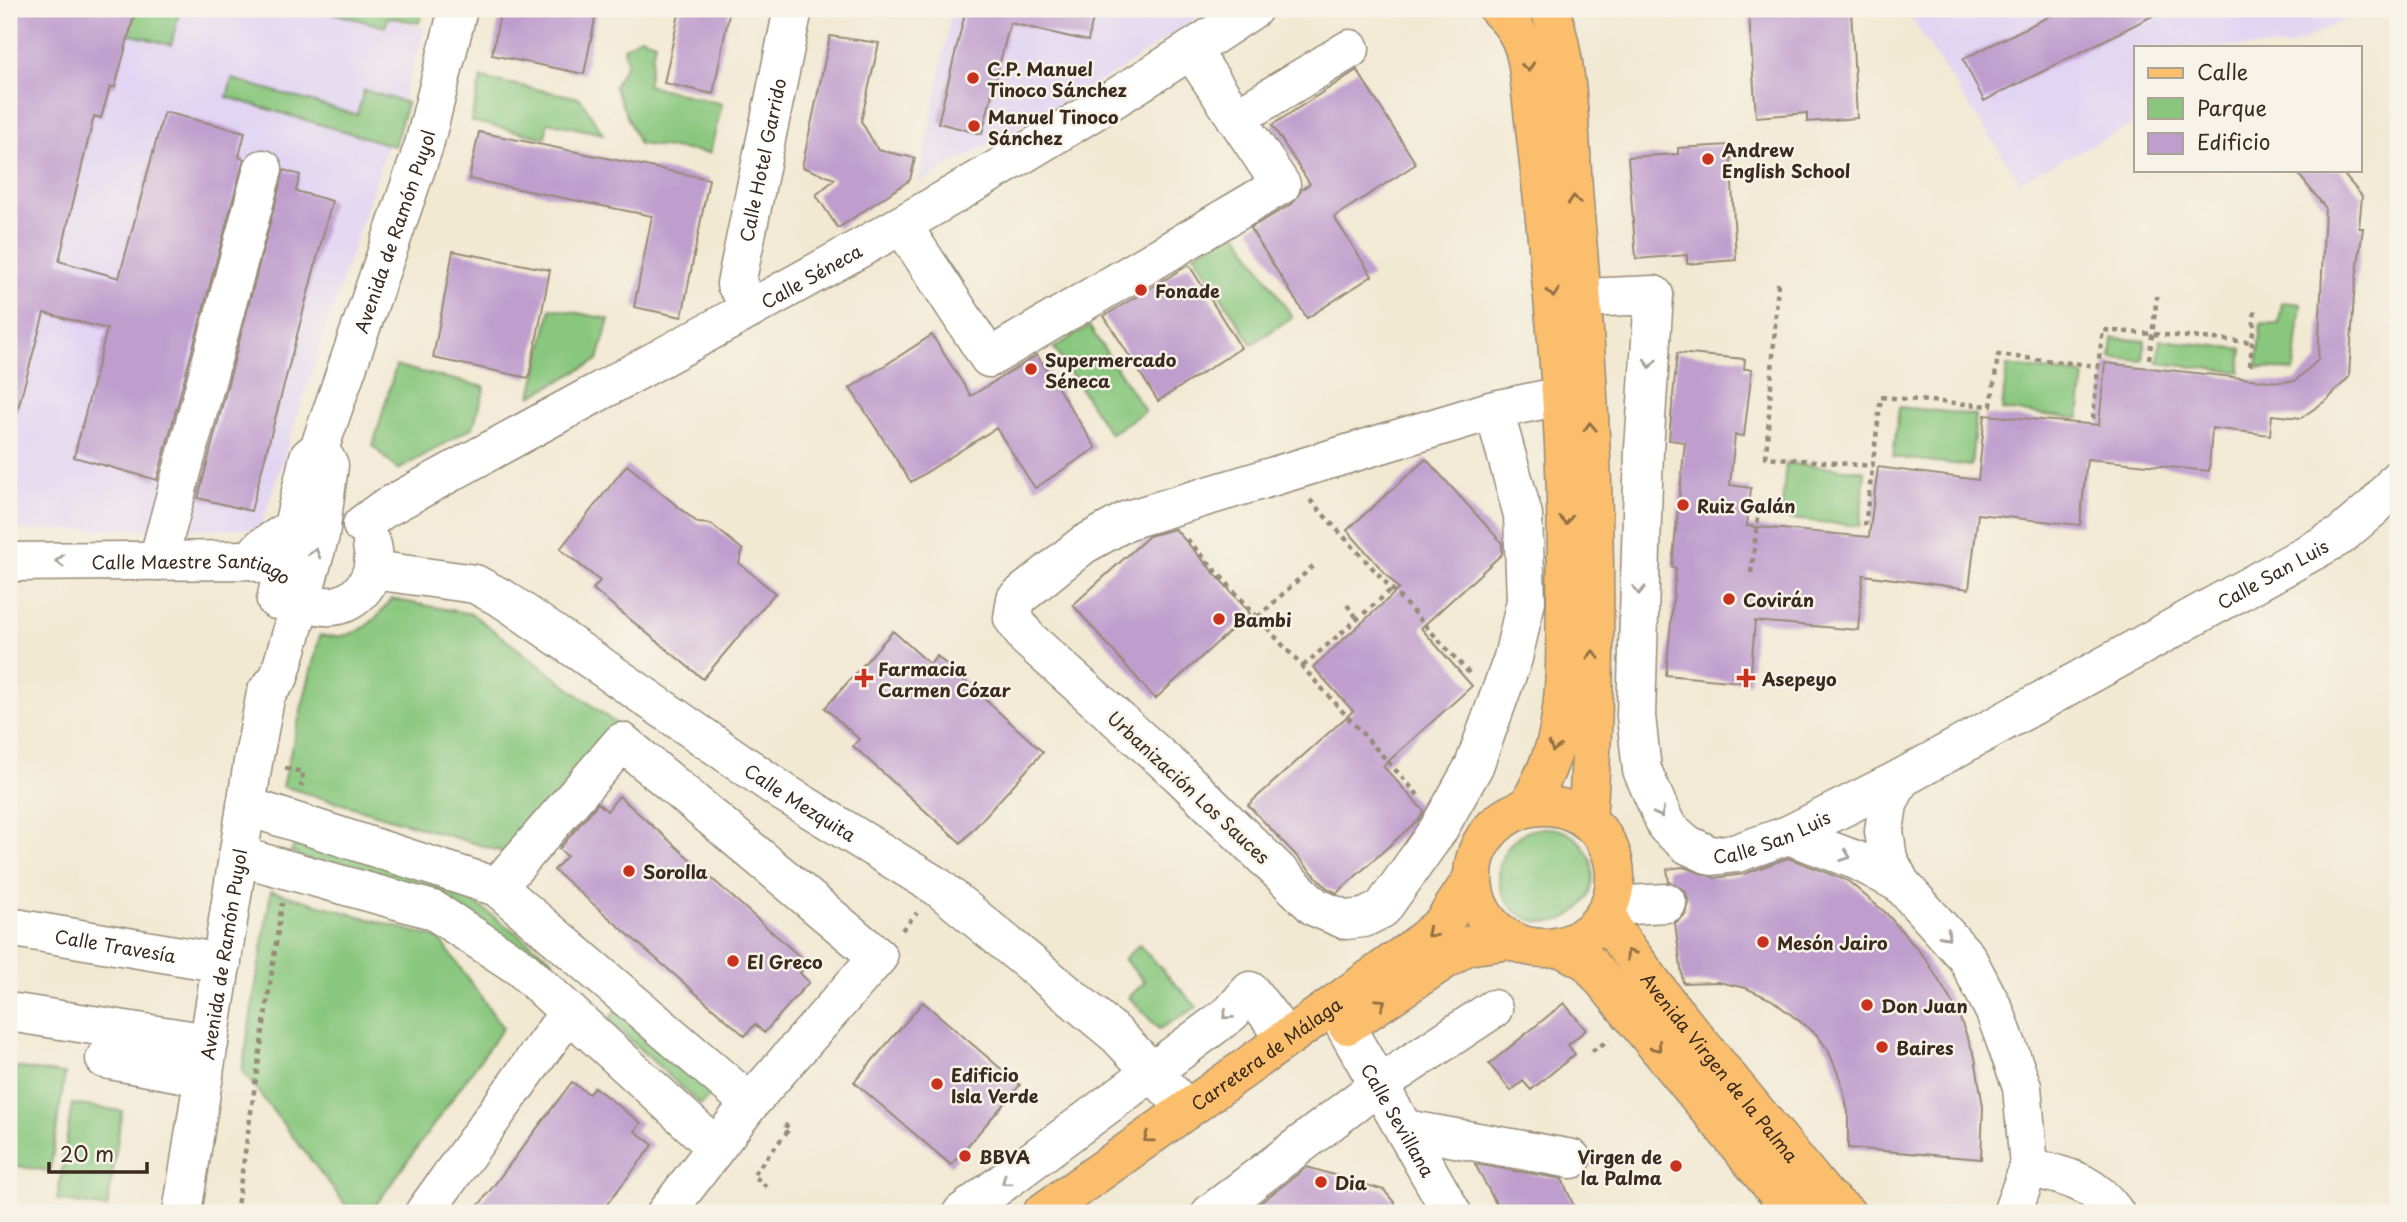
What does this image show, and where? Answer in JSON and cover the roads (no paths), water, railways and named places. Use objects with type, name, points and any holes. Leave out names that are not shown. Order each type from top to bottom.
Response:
[{"type":"main road","points":[[1498,9],[1508,18],[1525,45],[1554,301],[1567,543],[1563,695],[1550,762],[1528,807]]},
{"type":"main road","points":[[1550,9],[1562,70],[1583,298],[1591,424],[1593,662],[1587,821]]},
{"type":"main road","points":[[1528,807],[1559,808],[1587,821],[1604,839],[1613,862],[1614,887],[1608,909],[1584,936],[1560,947],[1534,948],[1510,940],[1489,924],[1477,903],[1472,879],[1475,855],[1487,833],[1505,817],[1528,807]]},
{"type":"main road","name":"Carretera de Málaga","points":[[1042,1213],[1416,946],[1443,923],[1472,879]]},
{"type":"main road","name":"Avenida Virgen de la Palma","points":[[1608,909],[1613,930],[1668,1004],[1826,1197],[1846,1213]]},
{"type":"main road","name":"Carretera de Málaga","points":[[1087,1213],[1345,1026],[1466,946],[1510,940]]},
{"type":"main road","name":"Avenida Virgen de la Palma","points":[[1560,947],[1588,962],[1794,1213]]},
{"type":"street","name":"Avenida de Ramón Puyol","points":[[290,584],[308,518],[309,457],[319,449],[424,145],[458,9]]},
{"type":"street","name":"Calle Hotel Garrido","points":[[752,306],[736,284],[793,9]]},
{"type":"street","name":"Calle Séneca","points":[[362,526],[382,510],[902,225],[1191,50],[1253,9]]},
{"type":"street","points":[[1236,118],[1350,48]]},
{"type":"street","points":[[902,225],[989,358],[1281,185],[1191,50]]},
{"type":"street","points":[[158,561],[263,169]]},
{"type":"street","name":"Calle San Luis","points":[[1583,298],[1654,295],[1644,449],[1636,716],[1643,770],[1667,827],[1688,845],[1713,856],[1737,853],[1788,835],[1900,779],[2340,536],[2375,506],[2398,479]]},
{"type":"street","name":"Urbanización Los Sauces","points":[[1494,411],[1523,515],[1526,601],[1513,658],[1474,766],[1443,822],[1382,909],[1364,918],[1346,920],[1315,907],[1172,767],[1027,638],[1013,618],[1016,598],[1083,545],[1128,520],[1494,411],[1561,396]]},
{"type":"street","points":[[290,584],[356,596],[373,570],[371,539],[362,526],[342,511],[308,518]]},
{"type":"street","name":"Calle Maestre Santiago","points":[[9,562],[158,561],[290,584],[278,638],[279,667]]},
{"type":"street","name":"Calle Mezquita","points":[[373,570],[475,584],[505,600],[783,792],[938,887],[1117,1035],[1187,1109]]},
{"type":"street","name":"Avenida de Ramón Puyol","points":[[183,1213],[246,806],[279,667]]},
{"type":"street","points":[[497,887],[622,742],[878,957],[750,1103],[666,1213]]},
{"type":"street","points":[[1900,779],[1888,804],[1884,831],[1888,859],[1900,884],[1967,958],[1995,1012],[2022,1087],[2029,1167],[2012,1213]]},
{"type":"street","points":[[246,806],[497,887],[750,1103]]},
{"type":"street","points":[[1788,835],[1858,861],[1900,884]]},
{"type":"street","points":[[238,856],[433,910],[520,967],[716,1147]]},
{"type":"street","points":[[1608,909],[1667,903]]},
{"type":"street","name":"Calle Travesía","points":[[9,927],[222,963]]},
{"type":"street","points":[[962,1213],[1231,1013],[1250,991],[1286,1038]]},
{"type":"street","points":[[1211,1213],[1380,1084],[1493,1009]]},
{"type":"street","points":[[9,1012],[206,1060]]},
{"type":"street","points":[[424,1213],[569,1012]]},
{"type":"street","name":"Calle Sevillana","points":[[1345,1026],[1452,1213]]},
{"type":"street","points":[[105,1059],[206,1060]]},
{"type":"street","points":[[1405,1129],[1572,1159]]},
{"type":"street","points":[[2029,1167],[2086,1185],[2102,1194],[2115,1213]]},
{"type":"place","name":"C.P. Manuel Tinoco Sánchez","points":[[973,78]]},
{"type":"place","name":"Manuel Tinoco Sánchez","points":[[974,126]]},
{"type":"place","name":"Andrew English School","points":[[1708,159]]},
{"type":"place","name":"Fonade","points":[[1141,290]]},
{"type":"place","name":"Supermercado Séneca","points":[[1031,369]]},
{"type":"place","name":"Ruiz Galán","points":[[1683,505]]},
{"type":"place","name":"Covirán","points":[[1729,599]]},
{"type":"place","name":"Bambi","points":[[1219,619]]},
{"type":"place","name":"Farmacia Carmen Cózar","points":[[864,678]]},
{"type":"place","name":"Asepeyo","points":[[1746,678]]},
{"type":"place","name":"Sorolla","points":[[629,871]]},
{"type":"place","name":"Mesón Jairo","points":[[1763,942]]},
{"type":"place","name":"El Greco","points":[[733,961]]},
{"type":"place","name":"Don Juan","points":[[1867,1005]]},
{"type":"place","name":"Baires","points":[[1882,1047]]},
{"type":"place","name":"Edificio Isla Verde","points":[[937,1084]]},
{"type":"place","name":"BBVA","points":[[965,1156]]},
{"type":"place","name":"Virgen de la Palma","points":[[1676,1166]]},
{"type":"place","name":"Dia","points":[[1321,1182]]}]
